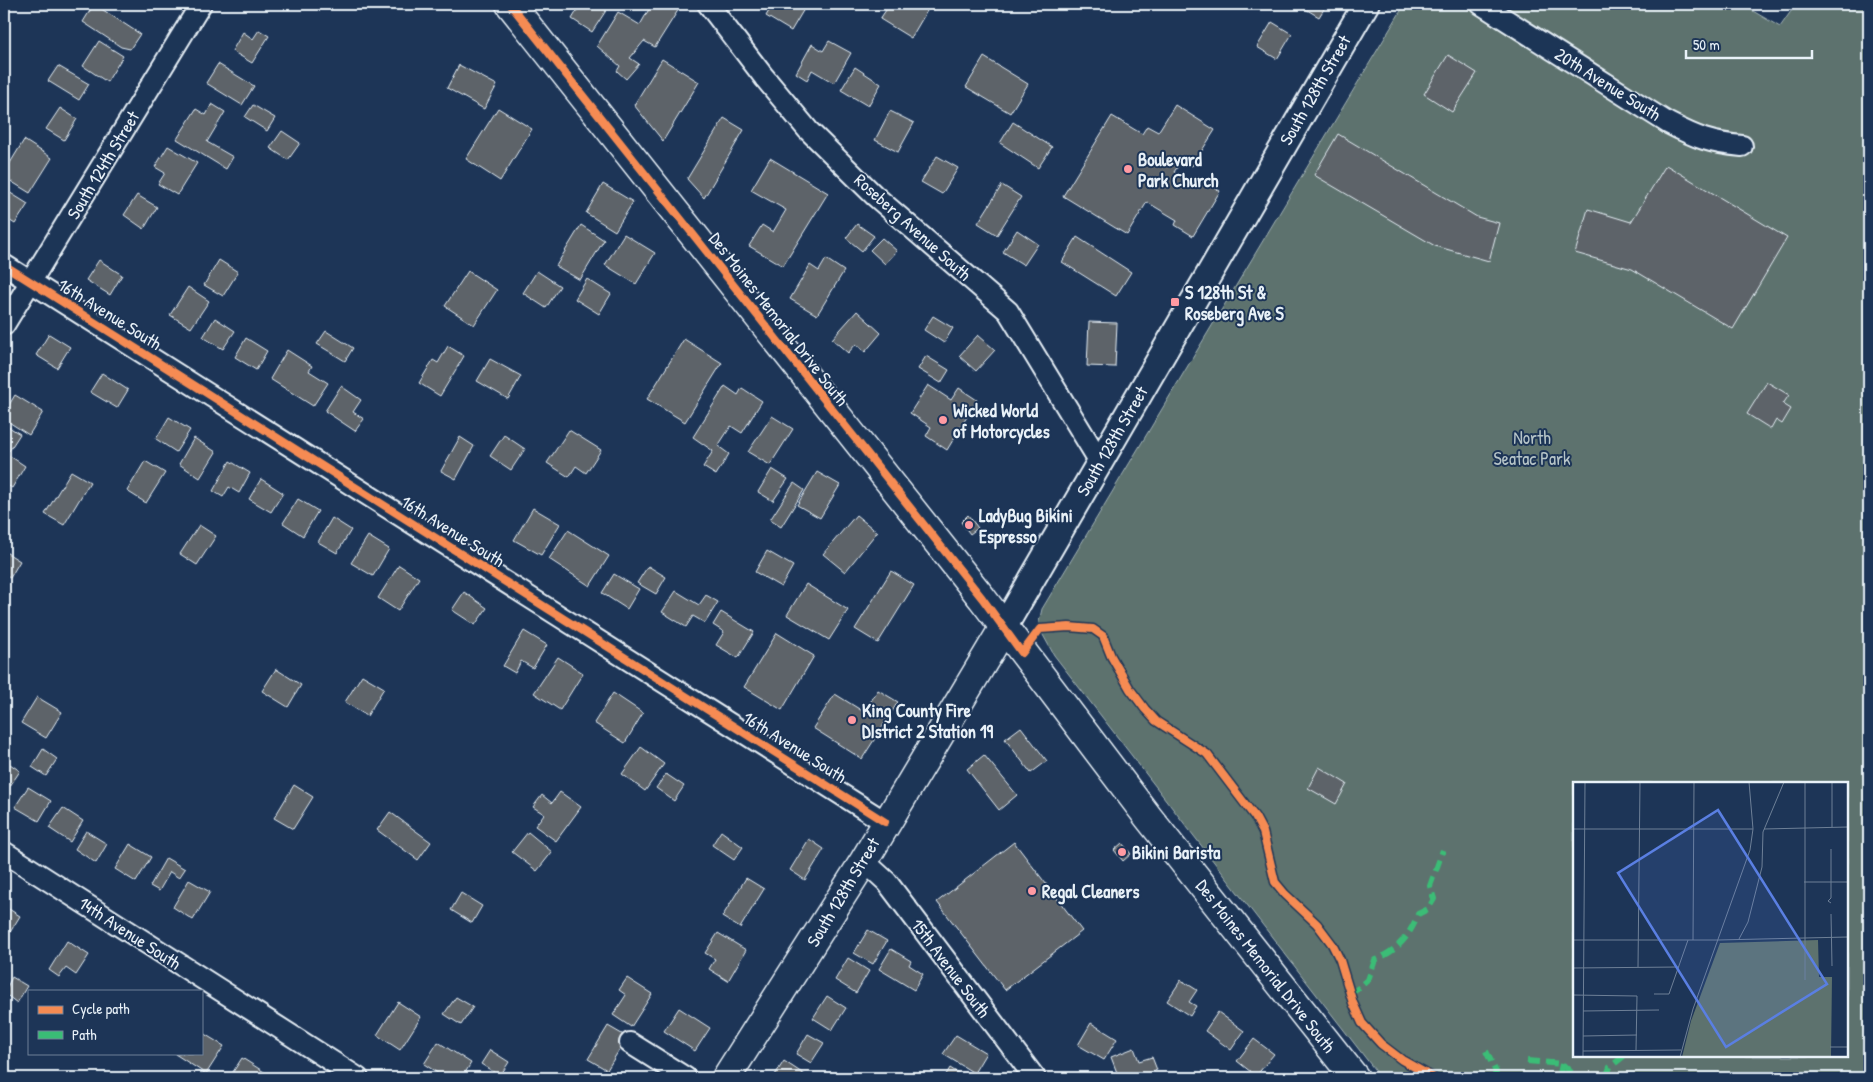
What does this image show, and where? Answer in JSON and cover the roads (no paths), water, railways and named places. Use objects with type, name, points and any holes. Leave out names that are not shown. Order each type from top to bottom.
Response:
[{"type":"main road","name":"Des Moines Memorial Drive South","points":[[510,4],[982,598],[1148,817],[1355,1078]]},
{"type":"main road","name":"South 128th Street","points":[[726,1078],[864,861],[885,822],[1003,628]]},
{"type":"street","name":"South 124th Street","points":[[4,325],[201,4]]},
{"type":"street","name":"Roseberg Avenue South","points":[[708,4],[764,77],[808,130],[876,196],[1008,311],[1100,462]]},
{"type":"street","name":"South 128th Street","points":[[1003,628],[1366,4]]},
{"type":"street","name":"20th Avenue South","points":[[1481,4],[1696,138],[1714,144],[1742,146]]},
{"type":"street","name":"16th Avenue South","points":[[4,265],[885,822]]},
{"type":"street","name":"14th Avenue South","points":[[4,852],[358,1078]]},
{"type":"street","name":"15th Avenue South","points":[[864,861],[887,882],[1026,1074]]},
{"type":"street","points":[[630,1043],[686,1078]]},
{"type":"place","name":"Boulevard Park Church","points":[[1128,169]]},
{"type":"place","name":"S 128th St & Roseberg Ave S","points":[[1175,302]]},
{"type":"place","name":"Wicked World of Motorcycles","points":[[943,420]]},
{"type":"place","name":"LadyBug Bikini Espresso","points":[[969,525]]},
{"type":"place","name":"King County Fire DIstrict 2 Station 19","points":[[852,720]]},
{"type":"place","name":"Bikini Barista","points":[[1122,852]]},
{"type":"place","name":"Regal Cleaners","points":[[1032,891]]},
{"type":"park label","name":"North Seatac Park","points":[[1532,447]]}]
